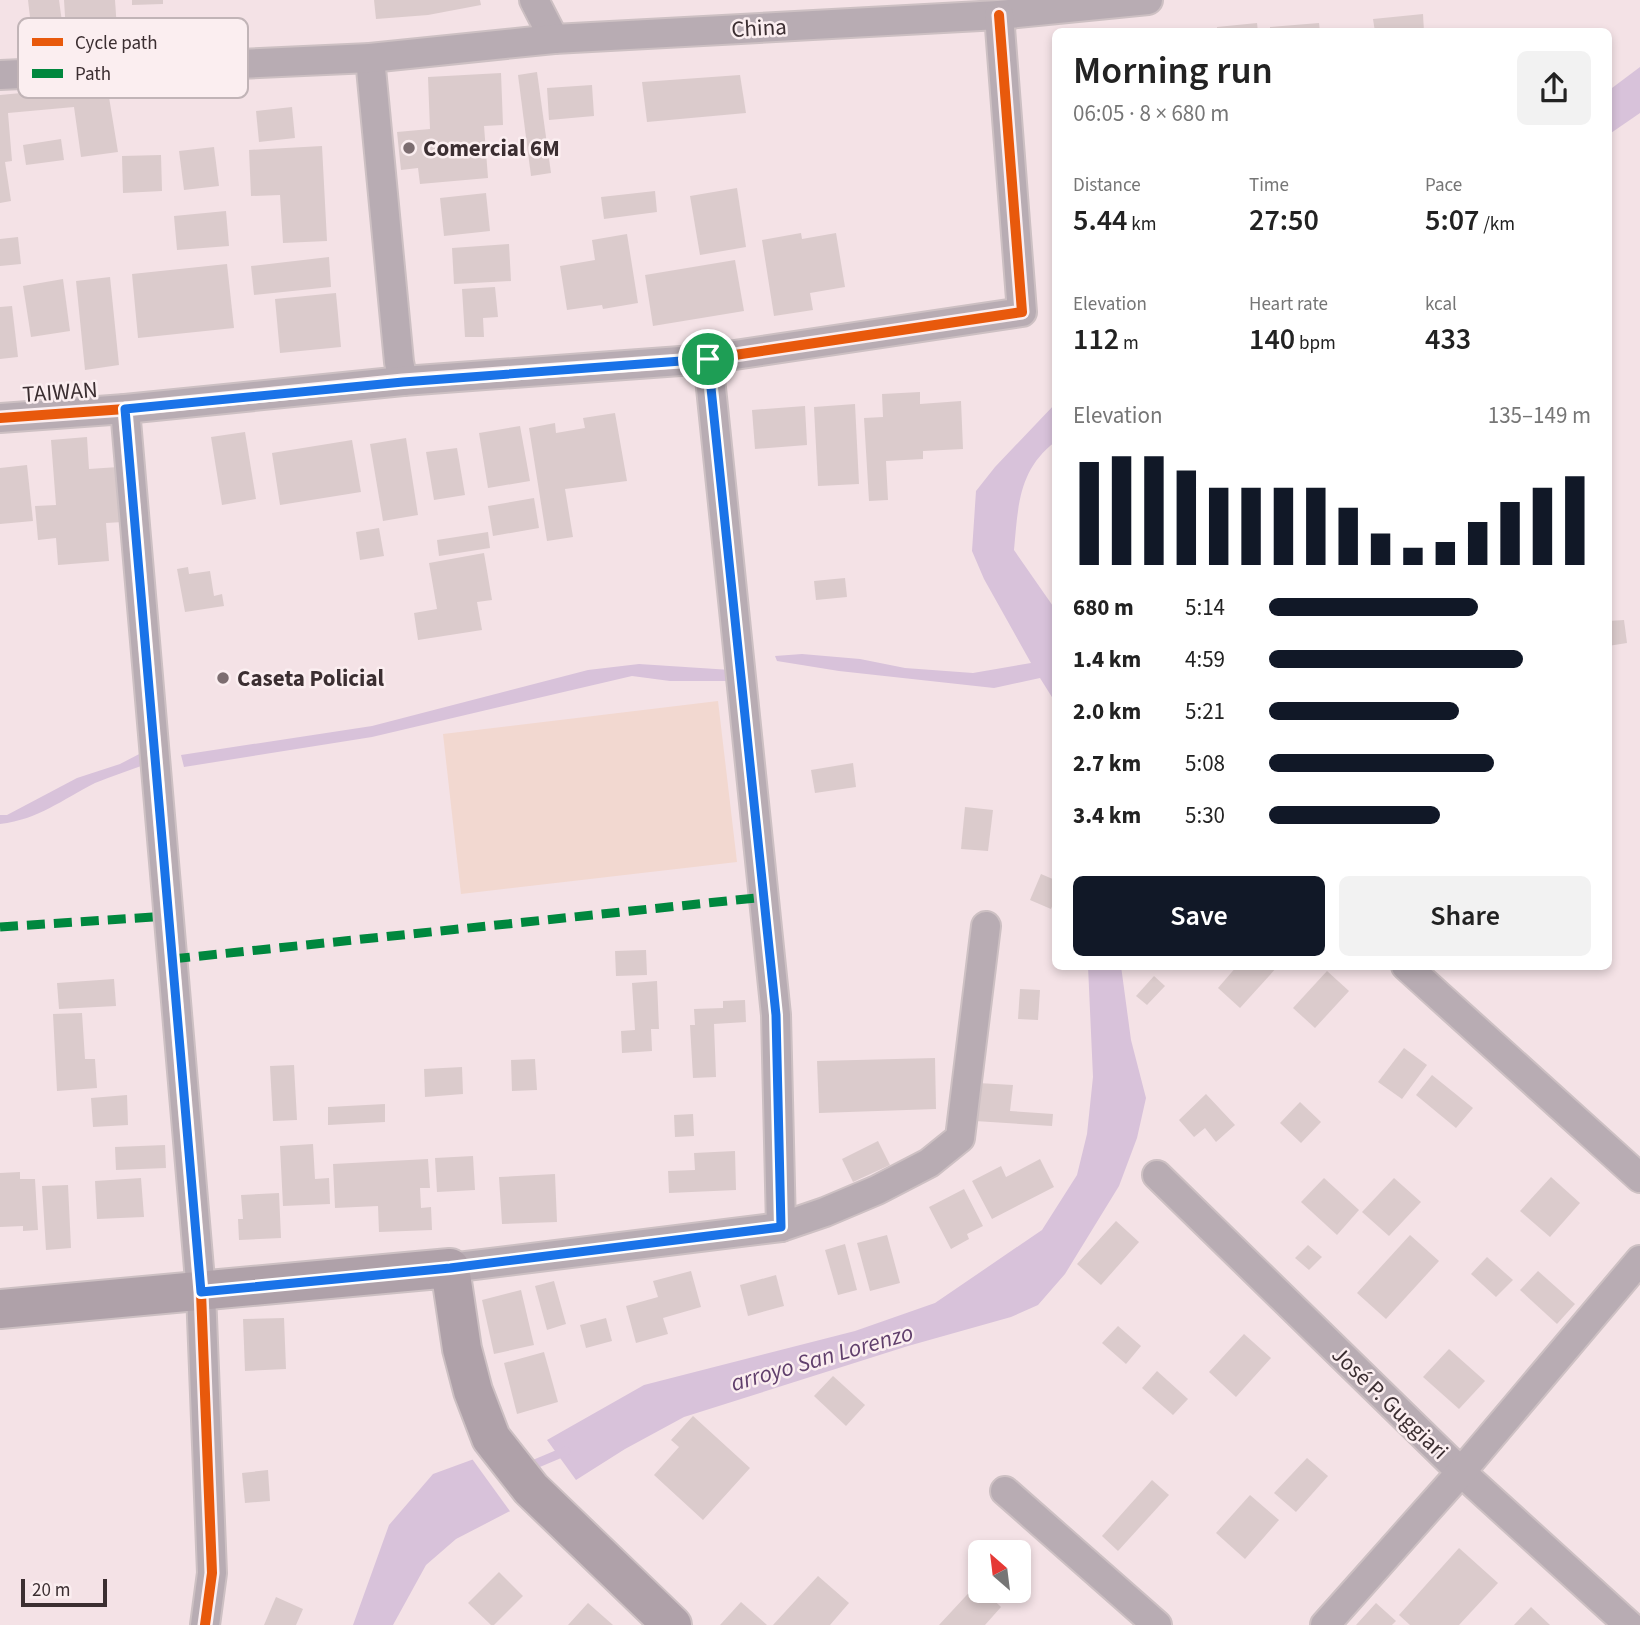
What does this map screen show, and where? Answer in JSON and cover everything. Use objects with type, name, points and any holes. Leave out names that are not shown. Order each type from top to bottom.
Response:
[{"type":"street","points":[[534,0],[554,39]]},
{"type":"street","name":"China","points":[[248,64],[370,58],[554,39],[906,10],[999,15],[1148,0]]},
{"type":"street","name":"TAIWAN","points":[[0,418],[125,409],[403,382],[708,359],[1023,312],[999,15]]},
{"type":"street","points":[[370,58],[403,382]]},
{"type":"street","name":"China","points":[[0,75],[18,74]]},
{"type":"street","points":[[708,359],[776,1015],[781,1227]]},
{"type":"street","points":[[125,409],[201,1292],[212,1573],[205,1625]]},
{"type":"street","points":[[0,1309],[450,1268],[781,1227],[825,1212],[877,1190],[929,1163],[960,1138],[986,926]]},
{"type":"street","points":[[1410,970],[1640,1178]]},
{"type":"street","name":"José P. Guggiari","points":[[1157,1174],[1461,1472],[1629,1625]]},
{"type":"street","points":[[1325,1625],[1461,1472],[1640,1260]]},
{"type":"street","points":[[450,1268],[462,1349],[473,1391],[491,1438],[531,1489],[672,1625]]},
{"type":"street","points":[[1005,1491],[1157,1625]]},
{"type":"shaded area","points":[[718,701],[737,862],[461,894],[443,734]]},
{"type":"water","points":[[1640,67],[1640,113],[1612,132],[1612,88]]},
{"type":"water","points":[[1052,407],[1052,445],[1027,477],[1019,505],[1014,550],[1052,605],[1052,697],[1040,678],[994,688],[839,671],[777,661],[775,656],[802,654],[860,659],[905,668],[973,673],[1031,663],[984,579],[972,551],[976,491]]},
{"type":"water","points":[[639,664],[731,670],[733,681],[670,681],[632,676],[372,737],[184,767],[181,755],[372,726],[588,670]]},
{"type":"water","points":[[145,751],[147,764],[95,783],[27,818],[0,824],[0,815],[7,815],[77,778],[120,764]]},
{"type":"water","points":[[1088,970],[1122,970],[1131,1040],[1146,1098],[1137,1138],[1119,1186],[1065,1274],[1038,1305],[1011,1317],[908,1346],[684,1417],[576,1480],[547,1440],[644,1385],[855,1331],[935,1303],[1042,1230],[1077,1175],[1087,1134],[1093,1077]]},
{"type":"water","points":[[474,1459],[516,1508],[456,1539],[426,1565],[393,1625],[353,1625],[389,1525],[433,1474]]},
{"type":"pier","points":[[474,1455],[519,1506],[518,1511],[512,1514],[470,1456]]},
{"type":"building","points":[[28,0],[59,0],[61,18],[30,18]]},
{"type":"building","points":[[64,0],[115,0],[116,18],[65,18]]},
{"type":"building","points":[[132,0],[163,0],[163,4],[132,5]]},
{"type":"building","points":[[374,0],[480,0],[481,5],[428,15],[376,19]]},
{"type":"building","points":[[1423,14],[1424,28],[1374,28],[1373,19]]},
{"type":"building","points":[[1257,23],[1258,28],[1217,28]]},
{"type":"building","points":[[1319,23],[1320,28],[1270,28]]},
{"type":"building","points":[[537,72],[551,173],[531,176],[518,75]]},
{"type":"building","points":[[501,73],[503,125],[484,126],[488,178],[420,184],[418,168],[401,170],[397,132],[430,129],[428,77]]},
{"type":"building","points":[[740,75],[746,113],[647,122],[642,82]]},
{"type":"building","points":[[592,85],[594,116],[549,120],[547,88]]},
{"type":"building","points":[[18,93],[18,98],[109,98],[118,152],[81,157],[74,107],[8,113],[12,161],[5,162],[11,201],[0,203],[0,95]]},
{"type":"building","points":[[292,107],[295,138],[259,142],[256,111]]},
{"type":"building","points":[[61,139],[64,160],[26,165],[23,145]]},
{"type":"building","points":[[322,146],[327,241],[283,243],[280,195],[251,196],[249,150]]},
{"type":"building","points":[[214,147],[219,186],[184,190],[179,151]]},
{"type":"building","points":[[161,155],[162,191],[123,193],[122,156]]},
{"type":"building","points":[[737,188],[746,247],[700,255],[690,196]]},
{"type":"building","points":[[655,191],[657,212],[604,219],[601,197]]},
{"type":"building","points":[[486,193],[490,231],[444,236],[440,198]]},
{"type":"building","points":[[226,211],[229,246],[177,250],[174,216]]},
{"type":"building","points":[[801,233],[802,239],[836,233],[845,287],[810,293],[813,310],[774,316],[762,240]]},
{"type":"building","points":[[627,234],[638,303],[603,309],[602,305],[567,310],[560,266],[595,260],[592,240]]},
{"type":"building","points":[[18,237],[21,264],[0,266],[0,239]]},
{"type":"building","points":[[509,244],[511,281],[454,284],[452,248]]},
{"type":"building","points":[[329,257],[331,287],[254,295],[251,266]]},
{"type":"building","points":[[735,260],[744,311],[653,326],[645,275]]},
{"type":"building","points":[[227,264],[234,328],[138,338],[132,274]]},
{"type":"building","points":[[110,277],[119,365],[85,370],[76,281]]},
{"type":"building","points":[[63,279],[70,331],[31,337],[23,286]]},
{"type":"building","points":[[495,287],[498,317],[483,318],[484,337],[465,337],[462,289]]},
{"type":"building","points":[[336,293],[341,347],[280,353],[275,299]]},
{"type":"building","points":[[12,306],[18,357],[0,359],[0,307]]},
{"type":"building","points":[[920,392],[920,404],[961,401],[963,449],[923,451],[923,459],[886,461],[888,500],[869,501],[864,418],[883,417],[882,394]]},
{"type":"building","points":[[855,404],[859,484],[818,486],[814,407]]},
{"type":"building","points":[[805,406],[807,445],[755,449],[752,410]]},
{"type":"building","points":[[615,413],[627,481],[565,489],[573,537],[547,541],[529,428],[555,423],[556,433],[585,428],[583,418]]},
{"type":"building","points":[[520,426],[530,481],[488,488],[479,433]]},
{"type":"building","points":[[245,432],[256,499],[222,505],[211,437]]},
{"type":"building","points":[[87,437],[89,469],[118,467],[123,522],[106,523],[109,561],[58,565],[56,538],[38,540],[35,506],[56,505],[51,440]]},
{"type":"building","points":[[406,438],[418,515],[383,521],[370,444]]},
{"type":"building","points":[[352,440],[361,492],[280,505],[272,453]]},
{"type":"building","points":[[457,448],[465,495],[434,500],[426,452]]},
{"type":"building","points":[[27,465],[33,521],[0,524],[0,468]]},
{"type":"building","points":[[534,498],[539,528],[493,536],[488,506]]},
{"type":"building","points":[[379,528],[384,556],[360,560],[356,532]]},
{"type":"building","points":[[488,532],[490,548],[439,556],[437,540]]},
{"type":"building","points":[[484,553],[492,600],[477,602],[482,630],[418,640],[414,613],[437,609],[429,563]]},
{"type":"building","points":[[188,567],[189,574],[210,571],[214,596],[222,594],[224,606],[185,612],[177,569]]},
{"type":"building","points":[[845,578],[847,597],[816,600],[814,581]]},
{"type":"building","points":[[1624,620],[1627,643],[1612,645],[1612,621]]},
{"type":"building","points":[[853,763],[856,787],[815,793],[811,770]]},
{"type":"building","points":[[965,807],[993,810],[988,851],[961,849]]},
{"type":"building","points":[[1041,874],[1052,879],[1051,909],[1030,900]]},
{"type":"building","points":[[646,950],[647,975],[616,976],[615,951]]},
{"type":"building","points":[[1234,970],[1274,970],[1240,1008],[1218,988]]},
{"type":"building","points":[[1327,971],[1349,991],[1315,1028],[1293,1008]]},
{"type":"building","points":[[1154,976],[1165,986],[1147,1005],[1136,996]]},
{"type":"building","points":[[114,979],[116,1006],[59,1009],[57,983]]},
{"type":"building","points":[[657,981],[659,1029],[651,1029],[652,1051],[622,1053],[621,1031],[635,1030],[632,983]]},
{"type":"building","points":[[1020,989],[1040,990],[1038,1020],[1018,1019]]},
{"type":"building","points":[[745,1000],[746,1022],[714,1024],[716,1077],[693,1078],[690,1025],[695,1025],[694,1009],[723,1008],[723,1001]]},
{"type":"building","points":[[82,1013],[85,1059],[95,1059],[97,1088],[57,1091],[53,1014]]},
{"type":"building","points":[[1404,1048],[1427,1065],[1402,1099],[1378,1082]]},
{"type":"building","points":[[935,1058],[936,1109],[819,1113],[817,1061]]},
{"type":"building","points":[[535,1059],[537,1090],[512,1091],[511,1060]]},
{"type":"building","points":[[294,1065],[297,1120],[273,1121],[270,1066]]},
{"type":"building","points":[[462,1067],[463,1094],[425,1097],[424,1069]]},
{"type":"building","points":[[1432,1075],[1473,1108],[1456,1128],[1416,1095]]},
{"type":"building","points":[[978,1083],[1013,1085],[1010,1111],[1053,1114],[1052,1126],[975,1121]]},
{"type":"building","points":[[1206,1094],[1235,1125],[1216,1142],[1205,1128],[1194,1137],[1179,1120]]},
{"type":"building","points":[[127,1095],[128,1125],[93,1127],[91,1098]]},
{"type":"building","points":[[1300,1102],[1321,1122],[1301,1143],[1280,1123]]},
{"type":"building","points":[[385,1104],[385,1122],[328,1125],[328,1107]]},
{"type":"building","points":[[693,1114],[694,1136],[675,1137],[674,1115]]},
{"type":"building","points":[[878,1141],[890,1165],[853,1182],[842,1159]]},
{"type":"building","points":[[313,1144],[315,1179],[329,1178],[330,1204],[283,1206],[280,1146]]},
{"type":"building","points":[[165,1145],[166,1168],[116,1170],[115,1147]]},
{"type":"building","points":[[735,1151],[736,1190],[669,1193],[668,1171],[695,1170],[694,1153]]},
{"type":"building","points":[[473,1156],[475,1190],[437,1192],[435,1158]]},
{"type":"building","points":[[428,1159],[430,1188],[420,1188],[421,1208],[431,1207],[432,1230],[379,1232],[378,1206],[335,1208],[333,1164]]},
{"type":"building","points":[[1040,1159],[1054,1187],[992,1219],[972,1181],[1001,1166],[1006,1177]]},
{"type":"building","points":[[20,1172],[20,1179],[35,1179],[38,1230],[23,1231],[23,1226],[0,1227],[0,1173]]},
{"type":"building","points":[[555,1174],[557,1222],[502,1224],[499,1177]]},
{"type":"building","points":[[1551,1177],[1580,1203],[1550,1237],[1520,1211]]},
{"type":"building","points":[[141,1178],[144,1217],[97,1219],[95,1181]]},
{"type":"building","points":[[1324,1178],[1359,1210],[1337,1235],[1301,1202]]},
{"type":"building","points":[[1394,1178],[1421,1202],[1389,1236],[1362,1212]]},
{"type":"building","points":[[68,1185],[71,1248],[46,1250],[42,1186]]},
{"type":"building","points":[[964,1189],[983,1226],[967,1234],[969,1239],[951,1249],[929,1207]]},
{"type":"building","points":[[279,1193],[281,1238],[239,1240],[238,1219],[243,1219],[241,1195]]},
{"type":"building","points":[[1116,1221],[1139,1242],[1101,1285],[1077,1264]]},
{"type":"building","points":[[887,1235],[900,1283],[870,1291],[857,1243]]},
{"type":"building","points":[[1410,1235],[1439,1261],[1386,1319],[1357,1293]]},
{"type":"building","points":[[845,1244],[857,1290],[838,1295],[825,1250]]},
{"type":"building","points":[[1308,1245],[1322,1257],[1309,1270],[1295,1258]]},
{"type":"building","points":[[1487,1257],[1513,1280],[1496,1297],[1471,1274]]},
{"type":"building","points":[[691,1271],[701,1307],[663,1318],[668,1334],[636,1343],[626,1306],[658,1297],[653,1281]]},
{"type":"building","points":[[1538,1271],[1575,1304],[1557,1324],[1520,1290]]},
{"type":"building","points":[[776,1275],[784,1306],[748,1316],[740,1285]]},
{"type":"building","points":[[554,1281],[566,1324],[547,1330],[535,1286]]},
{"type":"building","points":[[521,1290],[534,1345],[494,1354],[482,1300]]},
{"type":"building","points":[[284,1318],[286,1369],[245,1371],[243,1319]]},
{"type":"building","points":[[606,1318],[612,1341],[586,1348],[580,1325]]},
{"type":"building","points":[[1118,1326],[1141,1346],[1126,1364],[1102,1343]]},
{"type":"building","points":[[1244,1334],[1271,1358],[1236,1397],[1209,1372]]},
{"type":"building","points":[[1449,1349],[1485,1381],[1459,1409],[1423,1377]]},
{"type":"building","points":[[544,1352],[558,1402],[517,1414],[504,1363]]},
{"type":"building","points":[[1157,1371],[1188,1399],[1173,1415],[1142,1388]]},
{"type":"building","points":[[833,1376],[865,1405],[846,1426],[814,1396]]},
{"type":"building","points":[[693,1416],[750,1468],[703,1520],[654,1475],[679,1447],[671,1440]]},
{"type":"building","points":[[1307,1458],[1328,1476],[1296,1512],[1274,1493]]},
{"type":"building","points":[[268,1470],[270,1501],[245,1503],[242,1473]]},
{"type":"building","points":[[1152,1480],[1169,1495],[1118,1551],[1102,1536]]},
{"type":"building","points":[[1250,1495],[1279,1520],[1245,1559],[1216,1533]]},
{"type":"building","points":[[1459,1548],[1498,1583],[1459,1625],[1410,1625],[1399,1615]]},
{"type":"building","points":[[499,1572],[523,1596],[491,1625],[468,1603]]},
{"type":"building","points":[[818,1576],[849,1603],[830,1625],[773,1625]]},
{"type":"building","points":[[968,1594],[968,1603],[997,1603],[1001,1607],[985,1625],[939,1625]]},
{"type":"building","points":[[276,1597],[303,1609],[296,1625],[264,1625]]},
{"type":"building","points":[[741,1602],[767,1625],[720,1625]]},
{"type":"building","points":[[588,1603],[613,1625],[568,1625]]},
{"type":"building","points":[[1376,1603],[1396,1621],[1392,1625],[1356,1625]]},
{"type":"building","points":[[1531,1607],[1550,1625],[1514,1625]]},
{"type":"waterway","name":"arroyo San Lorenzo","points":[[528,1467],[566,1451]]},
{"type":"marked path","points":[[172,959],[765,897]]},
{"type":"marked path","points":[[0,927],[169,916]]},
{"type":"cycle path","points":[[0,418],[125,409],[403,381],[708,359],[1022,312],[999,15]]},
{"type":"cycle path","points":[[125,409],[201,1292],[212,1573],[205,1625]]},
{"type":"place","name":"Comercial 6M","points":[[409,148]]},
{"type":"place","name":"Caseta Policial","points":[[223,678]]},
{"type":"route","points":[[708,359],[776,1015],[781,1227],[450,1268],[201,1292],[125,409],[403,382],[708,359]]}]
